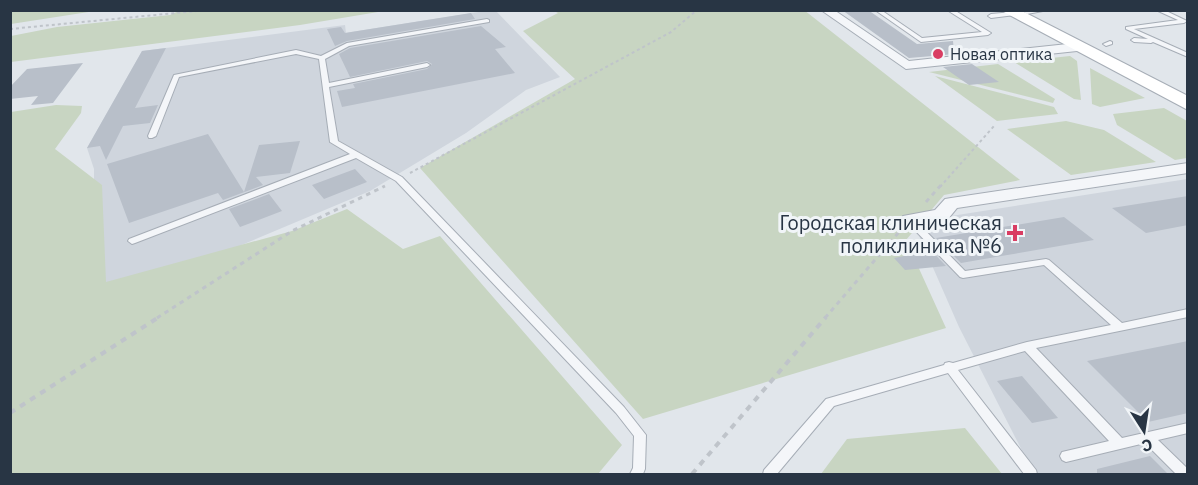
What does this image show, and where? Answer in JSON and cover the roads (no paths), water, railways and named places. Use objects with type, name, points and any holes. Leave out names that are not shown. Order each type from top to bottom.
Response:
[{"type":"main road","points":[[1012,12],[1188,104]]},
{"type":"main road","points":[[1012,12],[1188,93]]},
{"type":"street","points":[[825,10],[906,65],[983,54],[1077,47]]},
{"type":"street","points":[[910,219],[941,215],[951,203],[1188,168]]},
{"type":"lane","points":[[877,10],[921,40],[958,38],[988,33],[949,10]]},
{"type":"lane","points":[[1012,12],[1046,10]]},
{"type":"lane","points":[[1158,10],[1186,21]]},
{"type":"lane","points":[[962,18],[969,18]]},
{"type":"lane","points":[[152,136],[176,76],[296,52],[322,58],[347,45],[487,21]]},
{"type":"lane","points":[[1186,21],[1128,28],[1188,55]]},
{"type":"lane","points":[[1134,40],[1156,41]]},
{"type":"lane","points":[[322,58],[334,142],[399,179],[621,410],[640,435],[639,469],[636,474]]},
{"type":"lane","points":[[326,86],[427,64]]},
{"type":"lane","points":[[132,241],[356,155]]},
{"type":"lane","points":[[910,219],[963,275],[1046,262],[1120,327]]},
{"type":"lane","points":[[769,474],[830,402],[949,366],[1027,346],[1188,313]]},
{"type":"lane","points":[[1027,346],[1120,444]]},
{"type":"lane","points":[[949,366],[1031,474]]},
{"type":"lane","points":[[1066,456],[1188,428]]},
{"type":"lane","points":[[1147,437],[1184,474]]},
{"type":"place","name":"Новая оптика","points":[[938,54]]},
{"type":"place","name":"Городская клиническая поликлиника №6","points":[[1015,233]]}]
